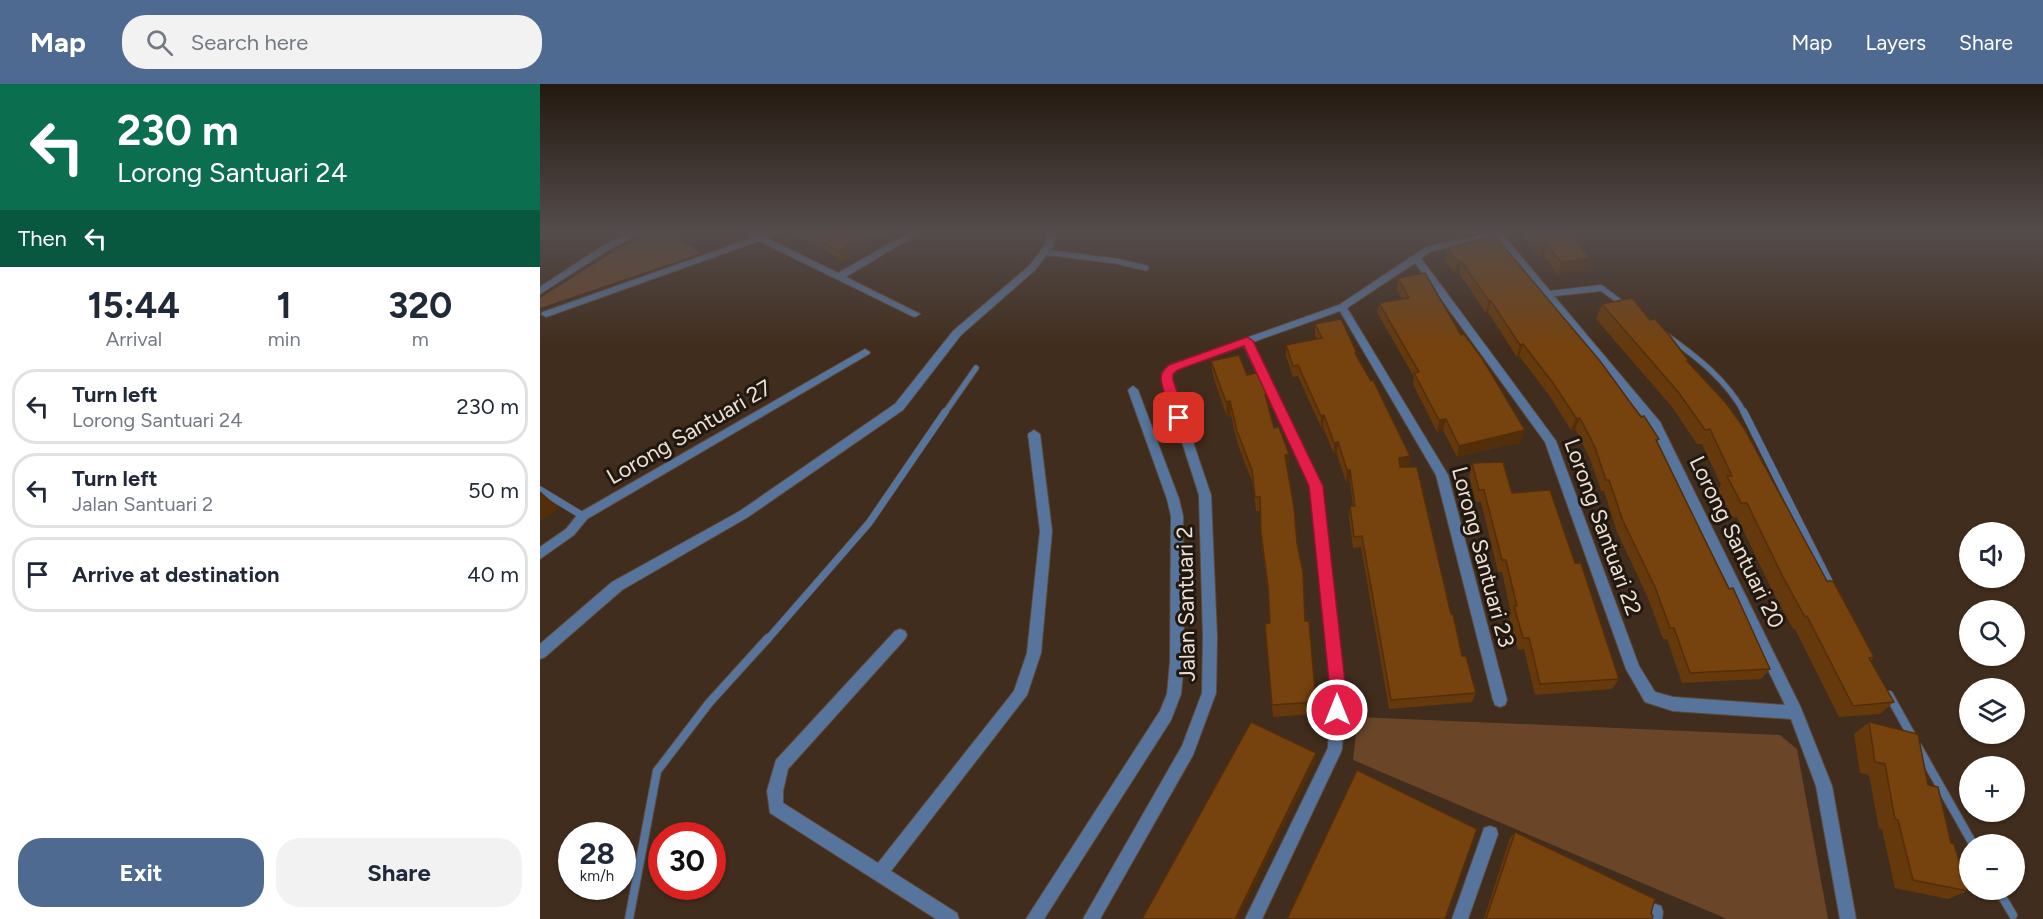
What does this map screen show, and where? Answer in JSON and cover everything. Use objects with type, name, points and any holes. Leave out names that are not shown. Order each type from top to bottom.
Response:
[{"type":"street","points":[[540,291],[572,270]]},
{"type":"street","points":[[546,314],[669,270]]},
{"type":"street","points":[[827,270],[915,314]]},
{"type":"street","points":[[840,276],[850,270]]},
{"type":"street","points":[[540,653],[616,586],[744,514],[898,407],[957,333],[1030,270]]},
{"type":"street","points":[[1253,919],[1335,749],[1338,691],[1316,486],[1247,341],[1342,307],[1398,270]]},
{"type":"street","name":"Lorong Santuari 22","points":[[1425,270],[1550,441],[1633,669],[1650,697],[1673,704],[1796,713]]},
{"type":"street","name":"Lorong Santuari 20","points":[[1528,270],[1656,425],[1796,713],[1824,786],[1848,919]]},
{"type":"street","points":[[1548,294],[1600,288]]},
{"type":"street","name":"Lorong Santuari 23","points":[[1342,307],[1442,475],[1500,700]]},
{"type":"street","name":"Jalan Santuari 2","points":[[1091,919],[1188,750],[1209,693],[1210,637],[1204,495],[1167,380],[1167,373],[1174,367],[1247,341]]},
{"type":"street","name":"Lorong Santuari 27","points":[[540,555],[570,532],[583,516],[865,352]]},
{"type":"street","points":[[1034,919],[1166,715],[1174,694],[1177,516],[1173,499],[1133,390]]},
{"type":"street","points":[[880,873],[1020,695],[1029,673],[1034,653],[1046,531],[1034,435]]},
{"type":"street","points":[[900,635],[781,765],[776,791],[776,807],[951,919]]},
{"type":"street","points":[[1460,919],[1490,834]]},
{"type":"lane","points":[[1600,288],[1637,314]]},
{"type":"lane","points":[[1655,326],[1705,363],[1737,399],[1794,508],[1833,590]]},
{"type":"lane","points":[[629,919],[657,771],[709,703],[804,599],[869,523],[976,368]]},
{"type":"lane","points":[[540,490],[583,516]]},
{"type":"lane","points":[[1882,682],[1967,834]]},
{"type":"lane","points":[[2004,900],[2013,915]]},
{"type":"shaded area","points":[[585,270],[652,270],[540,308],[540,298]]},
{"type":"shaded area","points":[[1358,717],[1780,735],[1797,749],[1828,919],[1727,919],[1353,760]]},
{"type":"building","points":[[1467,270],[1523,270],[1600,361],[1641,417],[1644,416],[1659,439],[1656,440],[1729,589],[1733,588],[1770,669],[1690,673],[1674,628],[1670,628],[1655,587],[1623,521],[1609,480],[1606,480],[1595,447],[1580,418],[1576,418],[1553,383],[1523,344],[1520,345]]},
{"type":"building","points":[[1425,273],[1461,335],[1464,334],[1482,358],[1525,430],[1459,446],[1446,419],[1439,420],[1414,373],[1419,372],[1379,303],[1409,298],[1398,278]]},
{"type":"building","points":[[1632,298],[1650,320],[1655,319],[1670,336],[1689,361],[1687,361],[1726,403],[1744,428],[1827,581],[1833,581],[1874,657],[1869,658],[1894,702],[1853,706],[1807,616],[1805,617],[1782,575],[1747,503],[1741,503],[1727,476],[1732,476],[1710,429],[1705,430],[1679,393],[1602,304]]},
{"type":"building","points":[[1341,319],[1357,353],[1355,353],[1371,381],[1373,380],[1410,456],[1399,458],[1400,467],[1417,467],[1451,614],[1453,614],[1462,656],[1466,656],[1476,693],[1391,700],[1362,536],[1354,537],[1350,506],[1355,506],[1350,470],[1347,470],[1338,442],[1334,443],[1324,415],[1321,416],[1298,365],[1293,366],[1286,345],[1322,338],[1315,324]]},
{"type":"building","points":[[1239,355],[1247,375],[1260,372],[1270,393],[1265,394],[1274,428],[1279,427],[1289,454],[1285,455],[1303,572],[1305,621],[1309,621],[1316,702],[1272,705],[1265,624],[1270,623],[1268,586],[1261,533],[1260,497],[1255,497],[1252,470],[1237,431],[1230,401],[1226,402],[1211,361]]},
{"type":"building","points":[[1503,462],[1512,493],[1550,490],[1575,563],[1581,563],[1619,679],[1540,684],[1529,638],[1523,638],[1514,606],[1517,606],[1506,560],[1502,560],[1484,490],[1479,490],[1472,463]]},
{"type":"building","points":[[1251,722],[1316,753],[1235,919],[1142,919]]},
{"type":"building","points":[[1869,722],[1918,734],[1928,785],[1938,787],[1951,843],[1954,844],[1959,861],[1959,889],[1913,880],[1898,820],[1895,819],[1885,764],[1875,762]]},
{"type":"building","points":[[1357,770],[1477,829],[1445,919],[1287,919]]},
{"type":"building","points":[[1515,832],[1655,899],[1651,913],[1652,919],[1486,919]]},
{"type":"route","points":[[1179,418],[1167,380],[1167,373],[1174,367],[1247,341],[1316,486],[1338,691],[1337,710]]}]
